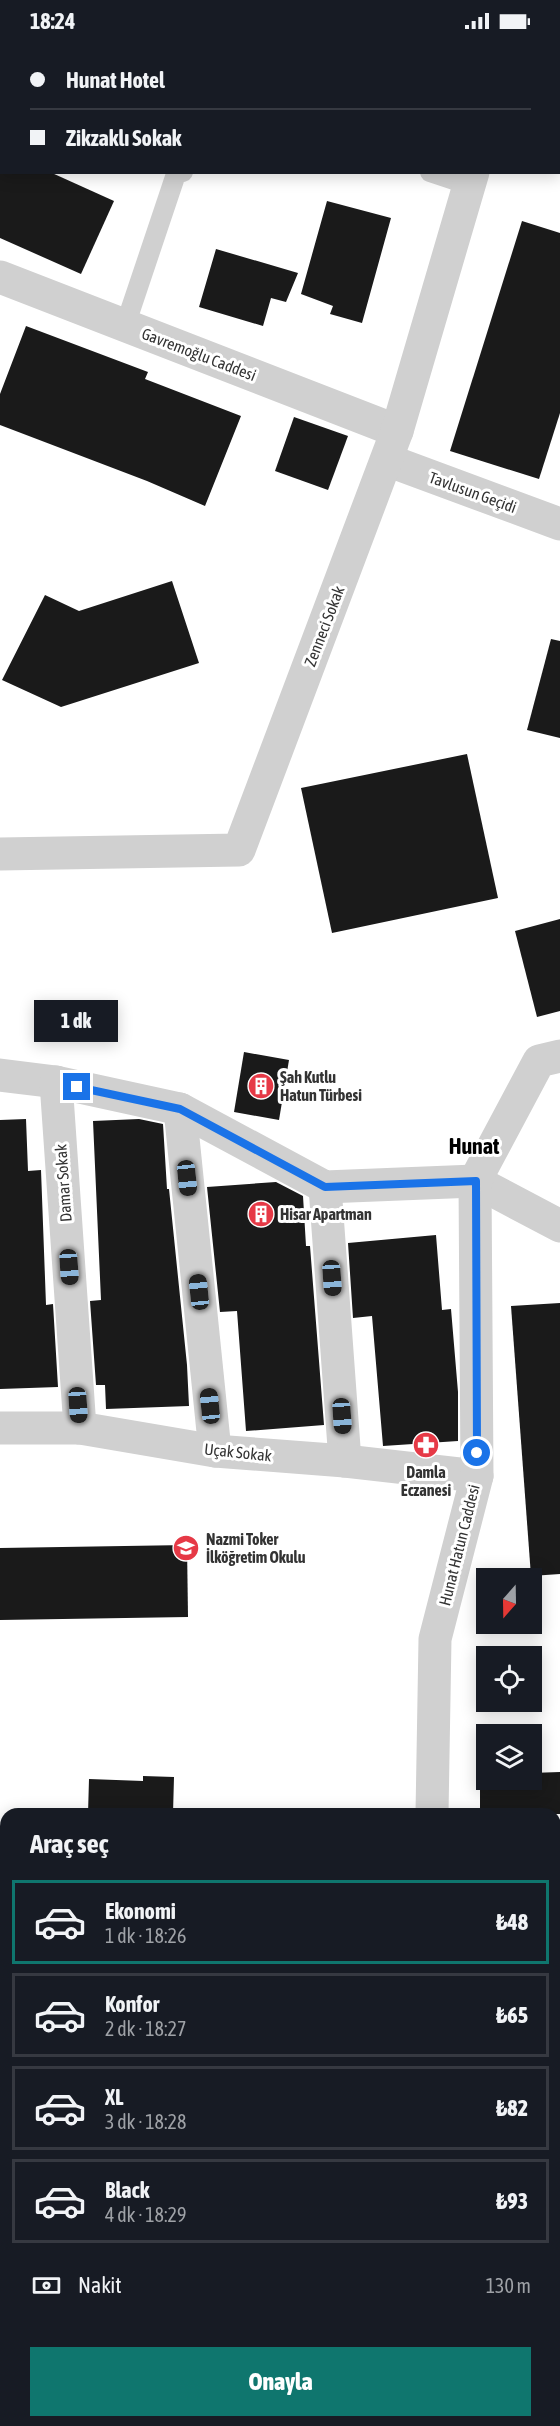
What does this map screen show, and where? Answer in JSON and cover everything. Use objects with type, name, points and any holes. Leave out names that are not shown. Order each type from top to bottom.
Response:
[{"type":"street","name":"Zenneci Sokak","points":[[0,854],[239,850],[392,445],[471,178]]},
{"type":"street","name":"Gavremoğlu Caddesi","points":[[0,277],[125,326],[392,445]]},
{"type":"street","name":"Tavlusun Geçidi","points":[[392,445],[560,524]]},
{"type":"street","name":"Hunat Hatun Caddesi","points":[[432,1808],[435,1639],[477,1476],[476,1181],[539,1061],[560,1056]]},
{"type":"street","points":[[0,1075],[56,1082],[180,1109],[325,1187],[476,1181],[560,1226]]},
{"type":"street","name":"Damar Sokak","points":[[56,1082],[80,1428]]},
{"type":"street","points":[[180,1109],[215,1451]]},
{"type":"street","points":[[325,1187],[345,1461]]},
{"type":"street","name":"Uçak Sokak","points":[[0,1428],[80,1428],[215,1451],[345,1461],[477,1476]]},
{"type":"lane","points":[[125,326],[176,174]]},
{"type":"lane","points":[[444,174],[471,178]]},
{"type":"building","points":[[0,174],[54,174],[114,201],[81,274],[0,238]]},
{"type":"building","points":[[327,201],[391,218],[362,323],[330,314],[333,306],[301,294]]},
{"type":"building","points":[[522,221],[560,233],[560,413],[539,479],[450,451]]},
{"type":"building","points":[[216,249],[298,273],[286,302],[271,298],[263,326],[199,307]]},
{"type":"building","points":[[26,326],[148,372],[145,379],[241,416],[205,506],[147,481],[0,425],[0,394]]},
{"type":"building","points":[[294,417],[348,436],[328,490],[275,471]]},
{"type":"building","points":[[172,581],[199,663],[61,707],[2,680],[45,595],[79,611]]},
{"type":"building","points":[[551,639],[560,641],[560,738],[527,730]]},
{"type":"building","points":[[467,754],[498,898],[332,933],[301,788]]},
{"type":"building","points":[[560,919],[560,1011],[537,1017],[515,931]]},
{"type":"building","name":"Şah Kutlu Hatun Türbesi","points":[[244,1052],[289,1060],[279,1120],[234,1112]]},
{"type":"building","points":[[26,1119],[28,1171],[41,1170],[46,1305],[53,1304],[58,1387],[0,1389],[0,1120]]},
{"type":"building","points":[[139,1119],[163,1124],[167,1189],[169,1189],[187,1365],[189,1406],[106,1409],[105,1385],[96,1385],[90,1301],[101,1300],[93,1121]]},
{"type":"building","points":[[276,1182],[303,1196],[306,1246],[310,1246],[324,1425],[246,1431],[237,1311],[220,1312],[207,1187]]},
{"type":"building","points":[[436,1235],[442,1310],[451,1309],[458,1392],[458,1441],[383,1446],[372,1316],[353,1318],[348,1243]]},
{"type":"building","points":[[560,1303],[560,1574],[542,1575],[542,1568],[530,1568],[511,1306]]},
{"type":"building","points":[[187,1545],[188,1617],[0,1620],[0,1548]]},
{"type":"building","points":[[560,1772],[560,1808],[480,1808],[480,1790],[542,1790],[542,1773]]},
{"type":"building","points":[[143,1776],[174,1777],[173,1808],[88,1808],[89,1779],[143,1781]]},
{"type":"place","name":"Şah Kutlu Hatun Türbesi","points":[[261,1086]]},
{"type":"place","name":"Hisar Apartman","points":[[261,1214]]},
{"type":"place","name":"Damla Eczanesi","points":[[426,1445]]},
{"type":"place","name":"Nazmi Toker İlköğretim Okulu","points":[[186,1548]]},
{"type":"district","name":"Hunat","points":[[474,1146]]},
{"type":"route","points":[[77,1087],[180,1109],[325,1187],[476,1181],[477,1453]]}]
